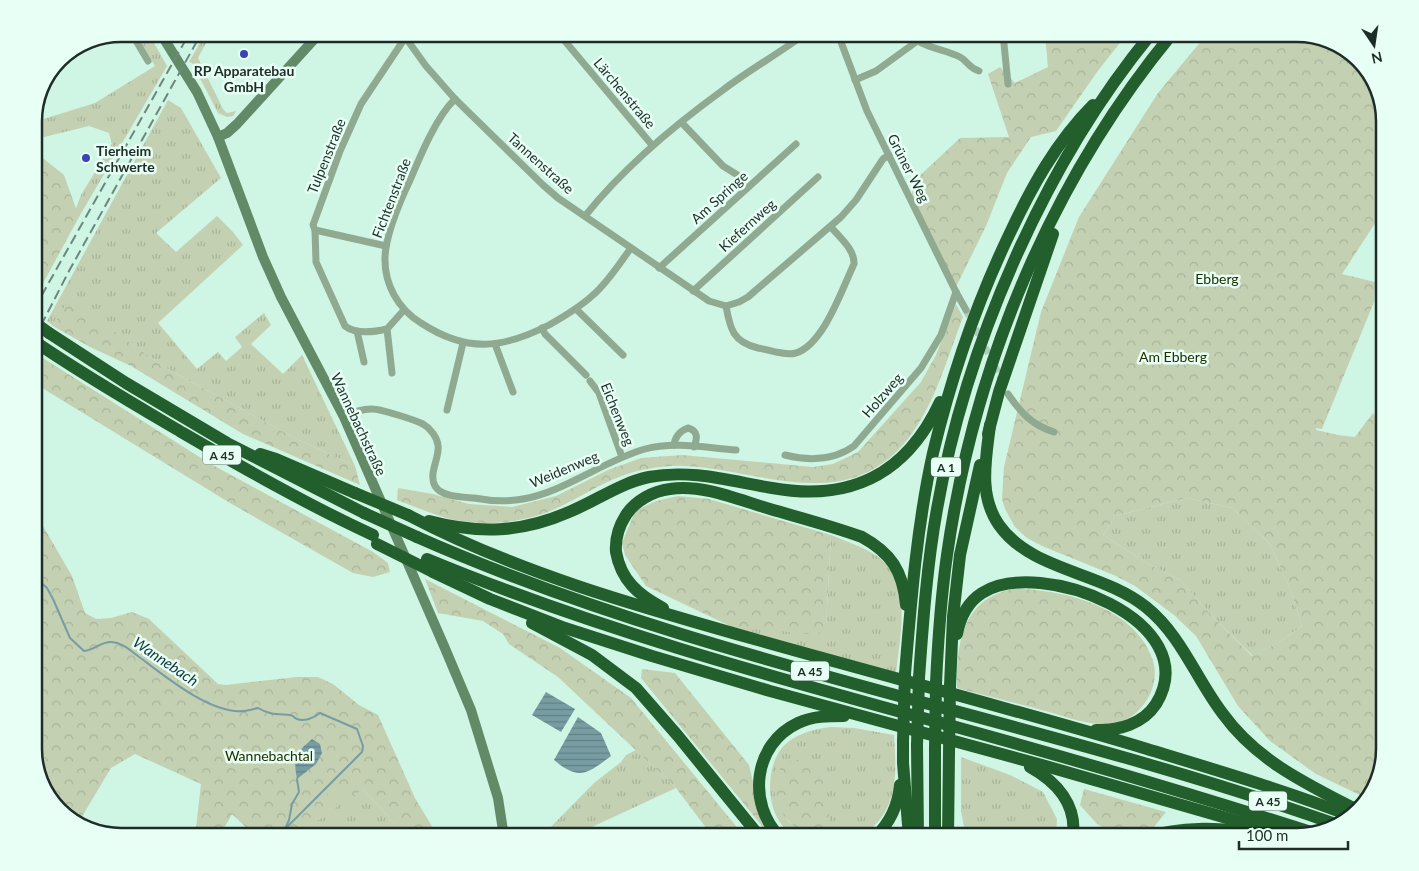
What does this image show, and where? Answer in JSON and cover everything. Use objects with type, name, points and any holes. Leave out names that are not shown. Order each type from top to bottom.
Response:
[{"type":"highway","name":"A 1","points":[[918,828],[917,744],[919,678],[925,594],[937,508],[965,394],[982,342],[1013,264],[1048,190],[1109,90],[1145,42]]},
{"type":"highway","name":"A 1","points":[[935,828],[934,749],[939,633],[947,555],[974,423],[992,364],[1015,301],[1064,196],[1122,101],[1166,42]]},
{"type":"highway","points":[[908,828],[903,762],[905,674],[924,506],[933,454],[956,371],[997,259],[1028,195],[1051,158],[1082,116],[1109,90]]},
{"type":"highway","points":[[948,828],[950,686],[954,603],[960,555],[970,505],[999,392],[1064,196]]},
{"type":"highway","name":"A 45","points":[[43,329],[126,383],[227,443],[364,513],[489,567],[575,599],[692,637],[1149,763],[1330,822]]},
{"type":"highway","name":"A 45","points":[[43,346],[102,385],[220,454],[375,540],[536,602],[662,644],[832,694],[1110,770],[1298,828]]},
{"type":"highway","points":[[408,515],[454,527],[476,530],[512,529],[538,523],[569,512],[637,480],[674,474],[705,476],[788,491],[817,492],[847,488],[862,484],[891,468],[910,450],[933,417],[956,371]]},
{"type":"highway","points":[[990,426],[985,467],[985,489],[988,502],[998,524],[1013,542],[1038,557],[1113,587],[1145,606],[1180,644],[1222,714],[1250,744],[1265,758],[1297,779],[1351,807]]},
{"type":"highway","points":[[227,443],[276,459],[408,515],[446,536],[636,605],[1047,720],[1226,773],[1299,796],[1344,813]]},
{"type":"highway","points":[[704,625],[668,610],[646,598],[626,581],[620,566],[616,542],[624,519],[636,503],[660,491],[678,488],[708,491],[847,532],[872,543],[888,556],[901,578],[905,596],[908,641]]},
{"type":"highway","points":[[375,540],[433,572],[490,599],[592,655],[614,670],[636,688],[678,736],[753,828]]},
{"type":"highway","points":[[951,666],[958,630],[968,608],[984,592],[1012,583],[1046,584],[1098,598],[1136,620],[1153,636],[1164,658],[1165,675],[1159,698],[1146,715],[1122,728],[1102,730],[1087,729],[1047,720]]},
{"type":"highway","points":[[490,599],[565,628],[652,656],[860,717],[1261,828]]},
{"type":"highway","points":[[772,828],[762,807],[758,788],[762,763],[771,746],[783,733],[808,719],[827,716],[860,717]]},
{"type":"highway","points":[[1017,759],[1044,775],[1065,796],[1074,821],[1074,828]]},
{"type":"highway","points":[[884,828],[888,823],[897,802],[903,762]]},
{"type":"highway","points":[[948,806],[952,828]]},
{"type":"main road","name":"Wannebachstraße","points":[[166,42],[196,92],[218,138],[280,297],[344,417],[471,710],[498,798],[503,828]]},
{"type":"main road","points":[[218,138],[237,124],[312,42]]},
{"type":"street","points":[[137,42],[148,61]]},
{"type":"street","name":"Tulpenstraße","points":[[357,331],[351,331],[345,326],[316,262],[315,230],[313,225],[340,152],[361,104],[401,42]]},
{"type":"street","name":"Tannenstraße","points":[[411,42],[426,66],[456,99],[542,185],[693,291],[709,301],[726,306]]},
{"type":"street","name":"Lärchenstraße","points":[[566,42],[652,145]]},
{"type":"street","points":[[585,216],[608,188],[652,145],[723,90],[793,42]]},
{"type":"street","name":"Grüner Weg","points":[[841,42],[867,111],[966,310]]},
{"type":"street","points":[[855,80],[876,71],[917,42]]},
{"type":"street","points":[[920,42],[926,46],[961,57],[970,68],[979,71]]},
{"type":"street","points":[[1004,42],[1008,84]]},
{"type":"street","name":"Fichtenstraße","points":[[456,99],[450,104],[428,139],[407,186],[386,246],[385,264],[387,278],[395,298],[404,310],[426,327],[463,343],[484,345],[518,339],[576,309],[594,294],[617,268],[631,248]]},
{"type":"street","points":[[682,123],[723,166],[739,176]]},
{"type":"street","name":"Am Springe","points":[[659,268],[796,144]]},
{"type":"street","points":[[831,227],[851,252],[854,264],[829,318],[811,344],[797,352],[787,353],[749,345],[740,341],[731,329],[726,306],[748,297],[831,227],[856,200],[883,159],[889,156]]},
{"type":"street","name":"Kiefernweg","points":[[693,291],[818,177]]},
{"type":"street","points":[[315,230],[386,246]]},
{"type":"street","name":"Holzweg","points":[[785,455],[800,458],[828,458],[854,446],[921,368],[941,335],[956,292]]},
{"type":"street","points":[[576,309],[623,355]]},
{"type":"street","points":[[364,362],[357,331],[387,329],[404,310]]},
{"type":"street","name":"Eichenweg","points":[[542,328],[545,334],[588,378],[598,393],[622,457]]},
{"type":"street","points":[[387,329],[392,373]]},
{"type":"street","points":[[447,410],[463,343]]},
{"type":"street","points":[[495,344],[513,392]]},
{"type":"street","points":[[1008,394],[1019,410],[1030,421],[1041,428],[1054,432]]},
{"type":"street","name":"Weidenweg","points":[[344,417],[355,412],[375,409],[423,424],[434,435],[439,446],[433,473],[436,487],[452,495],[495,501],[531,497],[558,488],[622,457],[660,446],[674,445],[736,450]]},
{"type":"street","points":[[674,445],[676,437],[688,428],[694,431],[697,436],[694,447]]},
{"type":"green space","points":[[141,42],[154,42],[167,66],[79,217],[75,211],[81,195],[112,144],[109,133],[89,126],[43,137],[43,119],[95,103],[155,66]]},
{"type":"green space","points":[[200,42],[207,42],[198,58],[223,109],[227,113],[236,111],[233,116],[227,117],[218,113],[192,63],[189,62]]},
{"type":"green space","points":[[1046,42],[1121,42],[1097,72],[1056,131],[1031,137],[1007,173],[986,226],[956,287],[912,195],[913,182],[960,138],[1009,137],[988,74],[1000,67],[1015,83],[1048,67]]},
{"type":"green space","name":"Am Ebberg","points":[[1200,42],[1308,43],[1328,48],[1337,53],[1349,62],[1349,70],[1357,70],[1360,73],[1366,82],[1375,106],[1376,222],[1342,274],[1375,282],[1374,302],[1322,429],[1316,428],[1316,430],[1355,437],[1373,413],[1376,417],[1377,750],[1371,780],[1361,796],[1316,774],[1270,741],[1238,706],[1196,636],[1174,615],[1135,586],[1116,576],[1042,546],[1027,538],[1015,527],[1002,499],[1004,467],[1041,312],[1079,217],[1158,93]],"holes":[[[1186,498],[1233,508],[1270,544],[1291,591],[1302,626],[1279,642],[1252,656],[1180,580],[1147,563],[1103,535],[1115,516]]]},
{"type":"green space","points":[[168,100],[181,108],[221,178],[156,233],[176,252],[217,216],[243,245],[158,323],[197,369],[218,352],[226,361],[242,347],[235,337],[264,313],[271,325],[251,344],[283,374],[302,355],[355,466],[295,438],[164,367],[69,300],[53,326],[47,321]]},
{"type":"green space","points":[[43,158],[64,175],[79,217],[43,283]]},
{"type":"green space","points":[[69,299],[164,367],[295,438],[355,466],[360,485],[243,434],[131,366],[90,347],[53,326]]},
{"type":"green space","points":[[956,304],[963,317],[939,382],[918,424],[905,442],[889,458],[870,471],[848,479],[825,483],[802,483],[707,468],[684,466],[658,467],[614,479],[546,513],[525,519],[491,523],[457,521],[397,500],[398,488],[433,494],[469,504],[512,507],[556,496],[608,470],[641,458],[682,455],[813,467],[833,464],[858,452],[921,382],[936,355]]},
{"type":"green space","points":[[43,358],[209,463],[373,552],[388,563],[390,572],[373,577],[353,573],[230,503],[43,389]]},
{"type":"green space","points":[[678,496],[709,499],[831,535],[826,626],[817,635],[730,626],[646,586],[625,555],[622,543],[635,511],[656,501]]},
{"type":"green space","points":[[1186,498],[1233,508],[1270,544],[1291,591],[1302,626],[1279,642],[1253,656],[1216,620],[1180,580],[1147,563],[1103,535],[1115,516]]},
{"type":"green space","name":"Wannebachtal","points":[[43,526],[72,576],[85,613],[96,619],[111,618],[132,612],[149,619],[218,684],[226,685],[297,677],[318,677],[333,684],[359,705],[378,715],[415,798],[433,828],[399,828],[363,789],[347,800],[333,783],[325,791],[338,806],[307,828],[247,828],[232,814],[224,828],[196,828],[201,784],[135,754],[111,768],[81,818],[73,812],[56,794],[44,765]]},
{"type":"green space","points":[[831,535],[877,556],[888,567],[896,580],[900,594],[901,626],[896,673],[730,626],[826,626]]},
{"type":"green space","points":[[425,579],[560,648],[631,698],[738,828],[706,828],[676,788],[558,677],[509,644],[503,634],[483,621],[438,613]]},
{"type":"green space","points":[[1014,589],[1033,590],[1074,597],[1095,604],[1130,626],[1143,640],[1152,658],[1154,668],[1152,689],[1142,707],[1133,715],[1118,723],[1096,724],[957,688],[958,655],[961,639],[973,612],[983,602],[997,594]]},
{"type":"green space","points":[[642,669],[675,673],[749,765],[761,816],[770,828],[764,828],[641,678]]},
{"type":"green space","points":[[831,727],[854,728],[894,735],[895,772],[892,795],[882,816],[872,828],[824,828],[778,801],[788,821],[796,828],[786,828],[782,825],[775,813],[771,798],[770,782],[773,766],[779,752],[788,742],[803,733]]},
{"type":"green space","points":[[237,744],[363,789],[399,828],[295,828]]},
{"type":"green space","points":[[636,750],[676,788],[590,828],[550,828],[594,783],[621,762],[626,755]]},
{"type":"green space","points":[[961,757],[1010,775],[1043,792],[1057,819],[1056,828],[964,828],[961,811]]},
{"type":"green space","points":[[802,759],[824,768],[831,828],[796,828],[784,815],[776,801],[775,793],[777,776],[783,762]]},
{"type":"green space","points":[[1084,789],[1166,812],[1151,828],[1104,828],[1097,824],[1080,805]]},
{"type":"water","points":[[546,692],[575,709],[561,732],[532,715]]},
{"type":"water","points":[[578,717],[601,733],[611,756],[583,773],[570,771],[554,760]]},
{"type":"water","points":[[312,739],[320,744],[322,753],[316,764],[297,779],[295,766],[297,756],[302,748]]},
{"type":"waterway","name":"Wannebach","points":[[43,584],[53,599],[70,638],[84,651],[108,642],[120,644],[190,693],[217,707],[243,711],[258,708],[270,713],[290,715],[303,720],[312,718],[320,713],[357,729],[363,746],[362,752],[286,828]]},
{"type":"waterway","points":[[285,828],[292,804],[299,792],[297,779]]},
{"type":"tunnel","points":[[966,310],[1003,382]]},
{"type":"railway","points":[[43,293],[184,42]]},
{"type":"railway","points":[[43,322],[69,271],[197,42]]},
{"type":"place","name":"RP Apparatebau GmbH","points":[[244,54]]},
{"type":"place","name":"Tierheim Schwerte","points":[[86,158]]},
{"type":"park label","name":"Ebberg","points":[[1217,278]]}]
